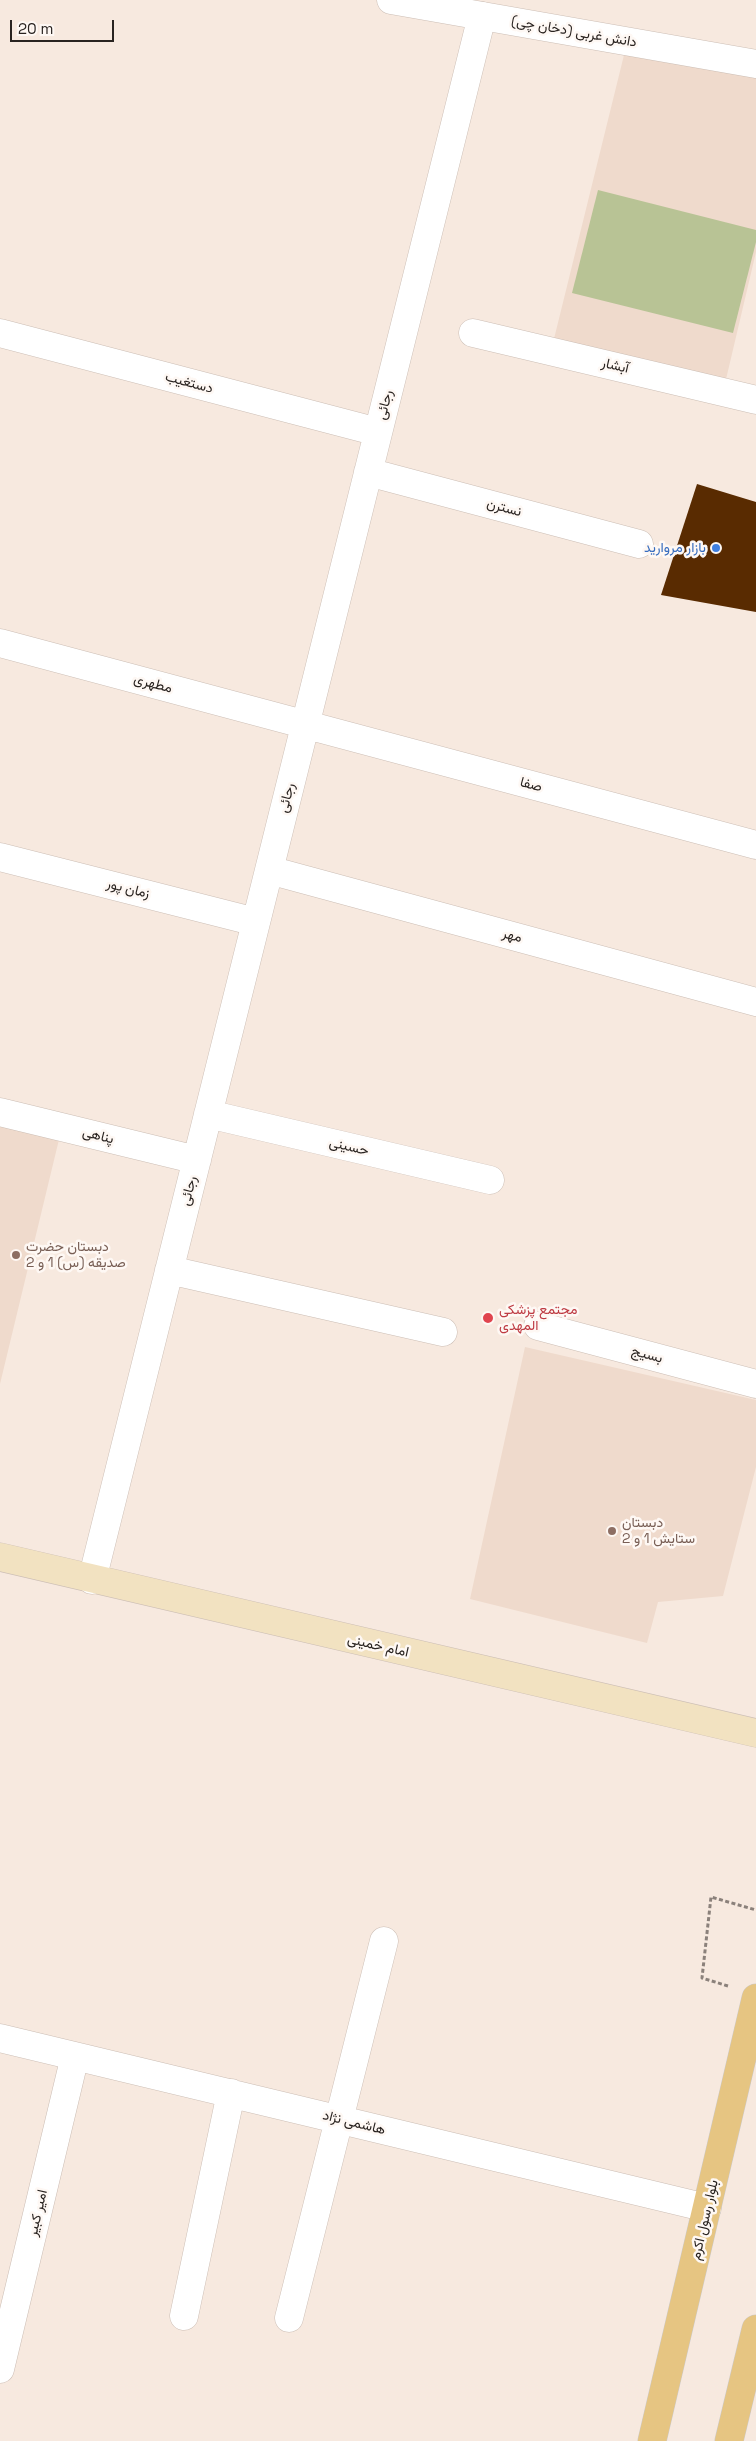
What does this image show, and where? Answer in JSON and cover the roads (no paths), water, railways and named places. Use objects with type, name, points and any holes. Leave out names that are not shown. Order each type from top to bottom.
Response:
[{"type":"main road","name":"امام خمینی","points":[[0,1557],[92,1580],[756,1733]]},
{"type":"main road","name":"بلوار رسول اکرم","points":[[652,2441],[756,1998]]},
{"type":"main road","points":[[729,2441],[755,2337]]},
{"type":"street","name":"دانش غربی (دخان چی)","points":[[392,0],[419,2],[482,16],[756,64]]},
{"type":"street","name":"رجائی","points":[[92,1580],[482,16]]},
{"type":"street","name":"دستغیب","points":[[0,333],[378,432]]},
{"type":"street","name":"آبشار","points":[[473,333],[756,400]]},
{"type":"street","name":"نسترن","points":[[368,472],[639,544]]},
{"type":"street","name":"مطهری","points":[[0,643],[305,724]]},
{"type":"street","name":"صفا","points":[[305,724],[756,845]]},
{"type":"street","name":"زمان پور","points":[[0,857],[256,922]]},
{"type":"street","name":"مهر","points":[[269,870],[756,1002]]},
{"type":"street","name":"پناهی","points":[[0,1112],[197,1160]]},
{"type":"street","name":"حسینی","points":[[208,1114],[490,1180]]},
{"type":"street","points":[[169,1270],[443,1332]]},
{"type":"street","name":"بسیج","points":[[538,1326],[756,1384]]},
{"type":"street","points":[[289,2318],[384,1941]]},
{"type":"street","name":"هاشمی نژاد","points":[[0,2038],[708,2208]]},
{"type":"street","name":"امیر کبیر","points":[[0,2370],[7,2309],[76,2056]]},
{"type":"street","points":[[184,2316],[231,2093]]},
{"type":"place","name":"بازار مروارید","points":[[716,548]]},
{"type":"place","name":"دبستان حضرت صدیقه (س) 1 و 2","points":[[16,1255]]},
{"type":"place","name":"مجتمع پزشکی المهدی","points":[[488,1318]]},
{"type":"place","name":"دبستان ستایش 1 و 2","points":[[612,1531]]}]
